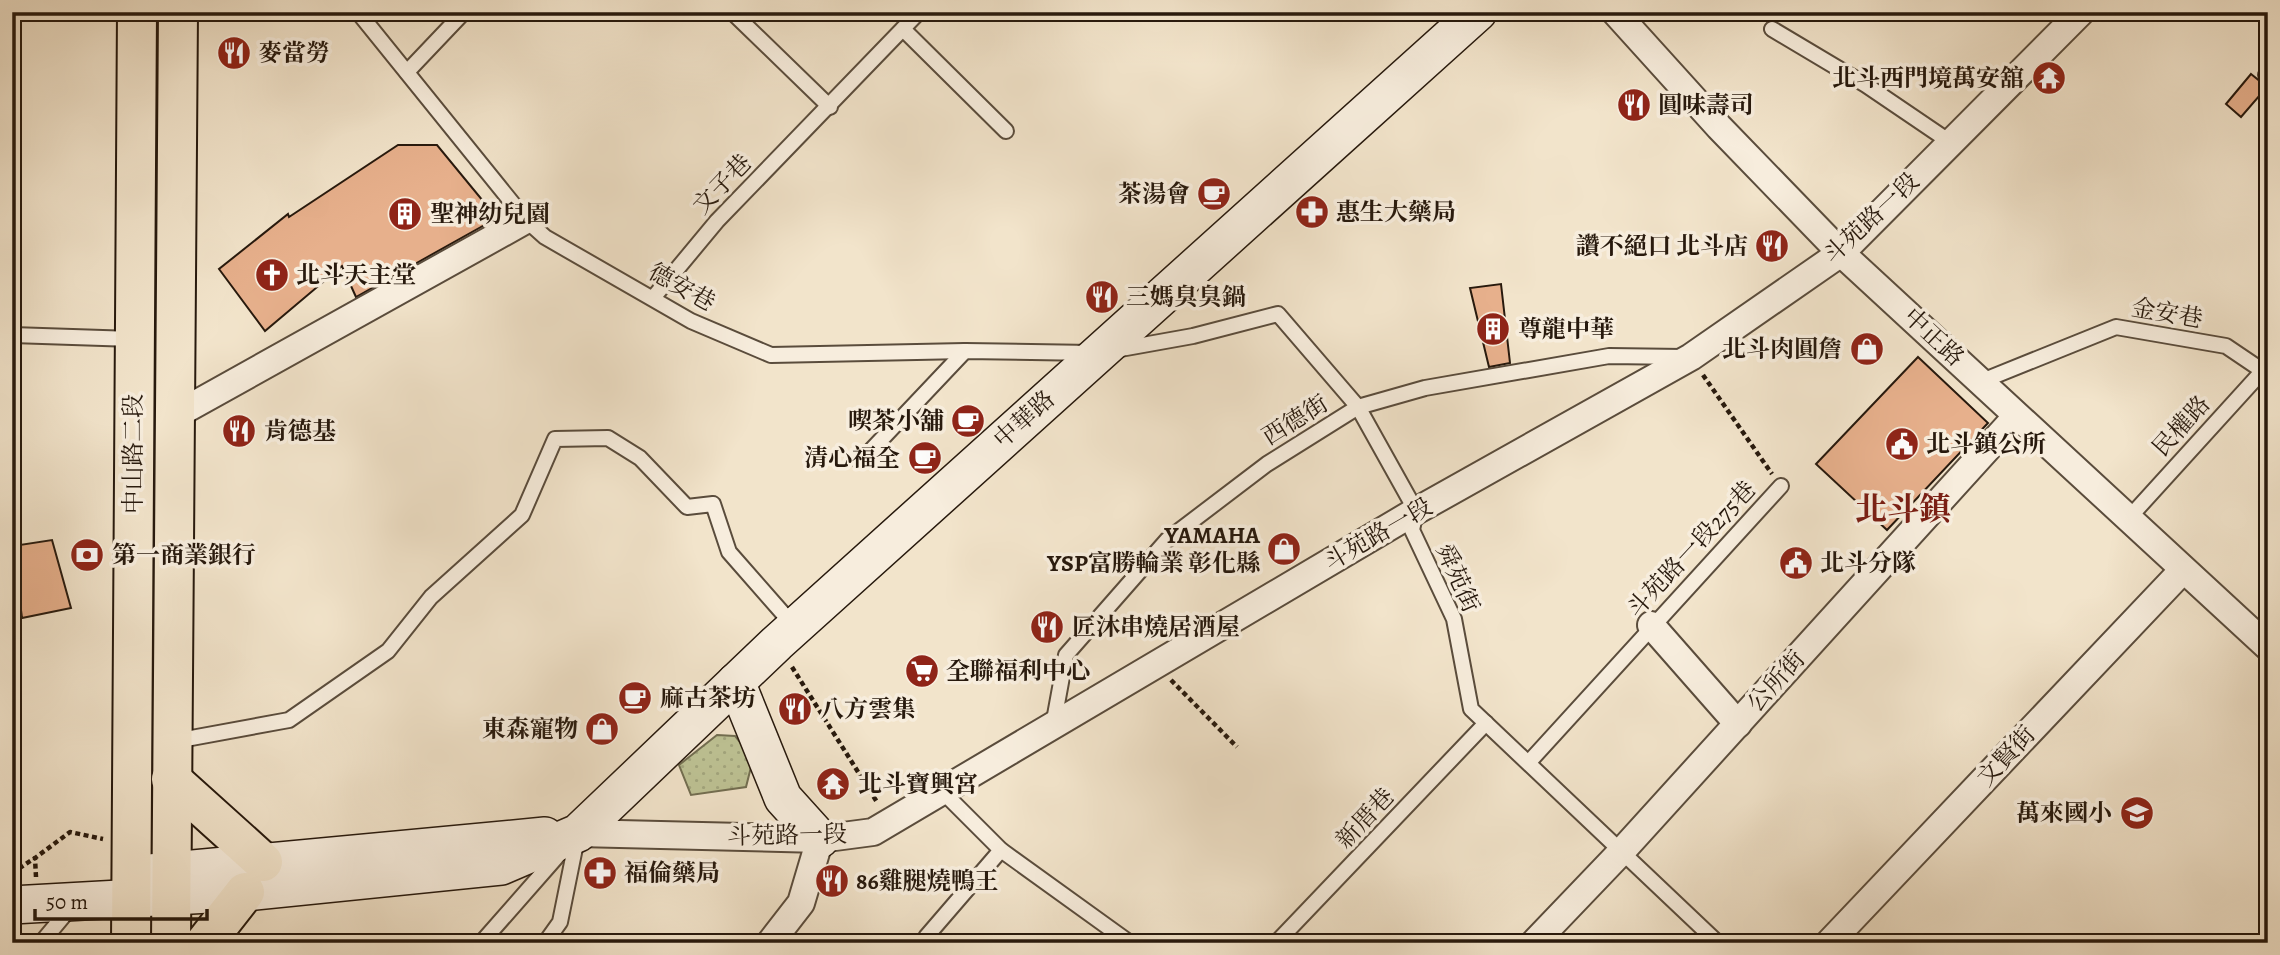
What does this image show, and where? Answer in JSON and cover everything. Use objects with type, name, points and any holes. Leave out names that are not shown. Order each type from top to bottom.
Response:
[{"type":"main road","name":"中山路二段","points":[[131,943],[137,12]]},
{"type":"main road","name":"中山路二段","points":[[172,943],[178,12]]},
{"type":"main road","name":"中華路","points":[[578,833],[786,635],[1478,12]]},
{"type":"main road","points":[[736,682],[783,797],[820,839]]},
{"type":"main road","points":[[172,779],[254,877],[205,943]]},
{"type":"main road","name":"斗苑路一段","points":[[130,885],[501,866],[578,833]]},
{"type":"main road","points":[[24,869],[130,885]]},
{"type":"main road","points":[[12,905],[76,900],[130,885]]},
{"type":"street","name":"中正路","points":[[1615,12],[1719,127],[1841,253],[1982,381],[2016,418],[2268,647]]},
{"type":"street","name":"斗苑路一段","points":[[578,833],[820,839],[873,832],[1416,511],[1691,357],[1841,253],[2081,12]]},
{"type":"street","points":[[174,416],[526,220]]},
{"type":"street","name":"公所街","points":[[1534,943],[1622,851],[2016,418]]},
{"type":"street","name":"文賢街","points":[[1829,943],[2183,569]]},
{"type":"street","points":[[1651,625],[1738,724]]},
{"type":"street","points":[[770,943],[802,903],[820,839]]},
{"type":"lane","name":"德安巷","points":[[358,12],[526,220],[545,237],[691,321],[771,355],[965,351],[1097,353]]},
{"type":"lane","points":[[407,72],[464,12]]},
{"type":"lane","points":[[732,12],[830,107]]},
{"type":"lane","name":"文子巷","points":[[653,298],[716,221],[830,107],[919,12]]},
{"type":"lane","points":[[903,29],[1006,131]]},
{"type":"lane","points":[[1772,29],[1866,85],[1950,142]]},
{"type":"lane","name":"舜苑街","points":[[1097,353],[1193,336],[1278,314],[1359,407],[1416,511],[1412,530],[1454,619],[1471,709],[1530,761],[1718,943]]},
{"type":"lane","name":"金安巷","points":[[1982,381],[2116,327],[2226,346],[2265,368]]},
{"type":"lane","points":[[12,335],[134,339]]},
{"type":"lane","points":[[860,462],[965,351]]},
{"type":"lane","name":"西德街","points":[[1053,727],[1066,655],[1167,540],[1267,464],[1359,407],[1425,388],[1609,356],[1691,357]]},
{"type":"lane","name":"民權路","points":[[2128,519],[2265,368]]},
{"type":"lane","points":[[172,741],[289,720],[388,651],[431,597],[522,515],[555,439],[608,438],[640,458],[687,507],[713,505],[729,552],[786,635]]},
{"type":"lane","name":"斗苑路一段275巷","points":[[1530,761],[1651,625],[1781,486]]},
{"type":"lane","name":"新厝巷","points":[[1276,943],[1486,723]]},
{"type":"lane","points":[[943,792],[1001,850],[1130,943]]},
{"type":"lane","points":[[481,943],[578,833]]},
{"type":"lane","points":[[545,943],[560,922],[578,833]]},
{"type":"lane","points":[[926,937],[1001,850]]},
{"type":"lane","points":[[41,943],[76,900]]},
{"type":"path","name":"斗苑路一段275巷","points":[[1691,357],[1781,486]]},
{"type":"path","points":[[786,635],[891,822]]},
{"type":"path","points":[[1157,666],[1237,747]]},
{"type":"path","points":[[12,873],[24,869]]},
{"type":"green space","points":[[717,735],[735,736],[753,759],[746,787],[691,795],[679,765]]},
{"type":"building","points":[[2251,74],[2267,87],[2241,117],[2226,104]]},
{"type":"building","name":"聖神幼兒園","points":[[398,145],[437,145],[497,218],[356,297],[342,266],[265,331],[219,269],[288,214],[289,217]]},
{"type":"building","name":"尊龍中華","points":[[1501,284],[1510,363],[1489,367],[1470,288]]},
{"type":"building","name":"北斗鎮公所","points":[[1918,357],[1988,423],[1887,530],[1816,464]]},
{"type":"building","points":[[52,540],[71,608],[22,618],[13,546]]},
{"type":"place","name":"麥當勞","points":[[234,53]]},
{"type":"place","name":"北斗西門境萬安舘","points":[[2049,78]]},
{"type":"place","name":"圓味壽司","points":[[1634,105]]},
{"type":"place","name":"茶湯會","points":[[1214,194]]},
{"type":"place","name":"惠生大藥局","points":[[1312,212]]},
{"type":"place","name":"聖神幼兒園","points":[[405,214]]},
{"type":"place","name":"讚不絕口 北斗店","points":[[1772,246]]},
{"type":"place","name":"北斗天主堂","points":[[272,275]]},
{"type":"place","name":"三媽臭臭鍋","points":[[1102,297]]},
{"type":"place","name":"尊龍中華","points":[[1493,329]]},
{"type":"place","name":"北斗肉圓詹","points":[[1867,349]]},
{"type":"place","name":"喫茶小舖","points":[[968,421]]},
{"type":"place","name":"肯德基","points":[[239,431]]},
{"type":"place","name":"北斗鎮公所","points":[[1902,444]]},
{"type":"place","name":"清心福全","points":[[925,458]]},
{"type":"place","name":"YAMAHA YSP富勝輪業 彰化縣","points":[[1284,549]]},
{"type":"place","name":"第一商業銀行","points":[[87,555]]},
{"type":"place","name":"北斗分隊","points":[[1796,563]]},
{"type":"place","name":"匠沐串燒居酒屋","points":[[1047,627]]},
{"type":"place","name":"全聯福利中心","points":[[922,671]]},
{"type":"place","name":"麻古茶坊","points":[[635,698]]},
{"type":"place","name":"八方雲集","points":[[795,709]]},
{"type":"place","name":"東森寵物","points":[[602,729]]},
{"type":"place","name":"北斗寶興宮","points":[[833,784]]},
{"type":"place","name":"萬來國小","points":[[2137,813]]},
{"type":"place","name":"福倫藥局","points":[[600,873]]},
{"type":"place","name":"86雞腿燒鴨王","points":[[832,881]]},
{"type":"district","name":"北斗鎮","points":[[1903,509]]}]
